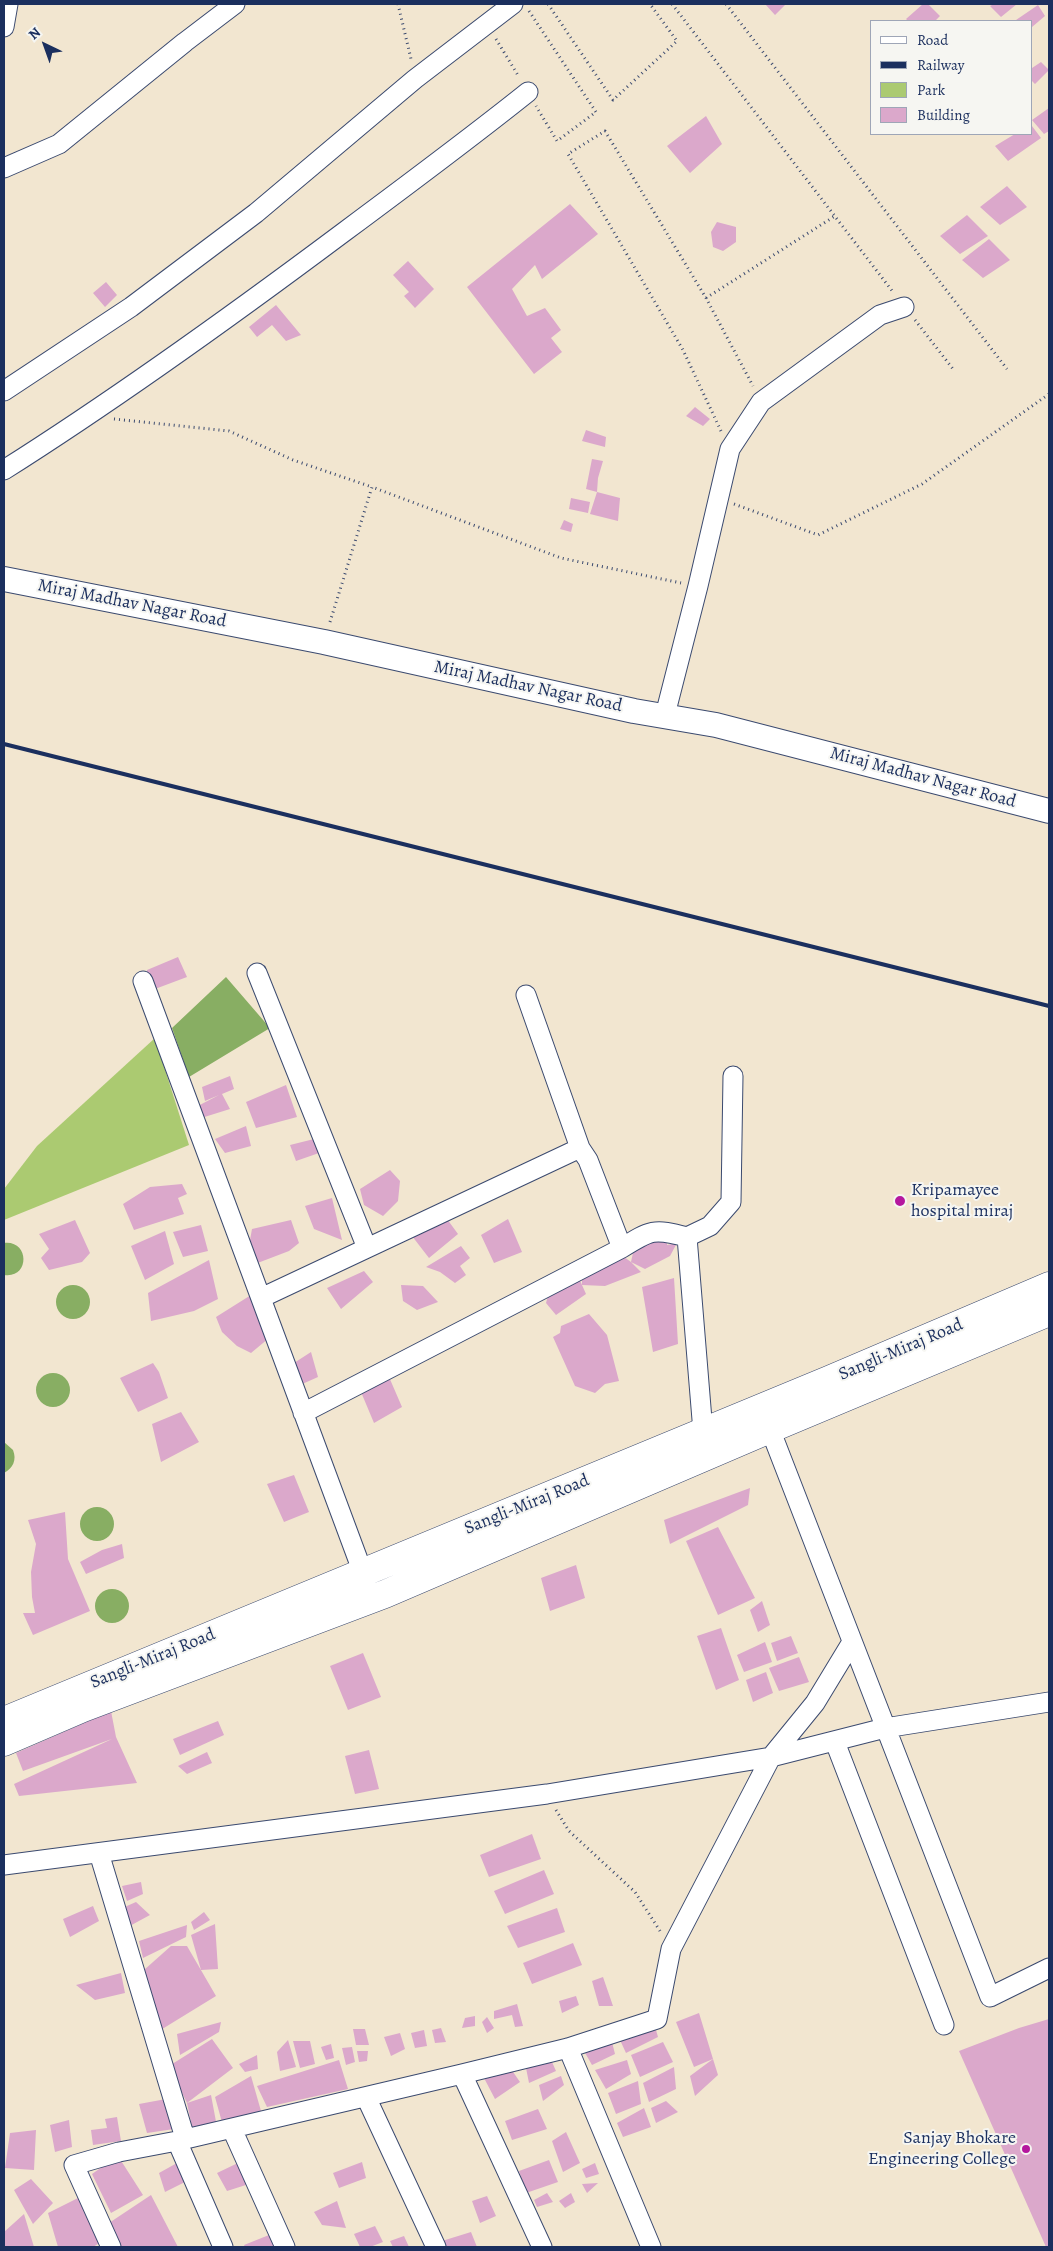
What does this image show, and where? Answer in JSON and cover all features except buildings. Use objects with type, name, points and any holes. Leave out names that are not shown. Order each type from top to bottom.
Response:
[{"type":"highway","name":"Sangli-Miraj Road","points":[[4,1720],[703,1432],[1049,1286]]},
{"type":"highway","name":"Sangli-Miraj Road","points":[[4,1742],[84,1708],[385,1594],[1049,1312]]},
{"type":"street","points":[[4,27],[8,4]]},
{"type":"street","points":[[4,168],[59,144],[235,4]]},
{"type":"street","points":[[4,391],[131,307],[256,213],[416,79],[514,4]]},
{"type":"street","points":[[4,470],[88,417],[289,273],[484,128],[528,92]]},
{"type":"street","points":[[665,715],[730,449],[761,402],[880,315],[904,307]]},
{"type":"street","name":"Miraj Madhav Nagar Road","points":[[4,579],[324,642],[634,711],[716,725],[1049,811]]},
{"type":"street","points":[[257,973],[367,1248]]},
{"type":"street","points":[[142,981],[362,1573]]},
{"type":"street","points":[[526,995],[580,1148],[588,1160],[622,1248]]},
{"type":"street","points":[[303,1413],[622,1248],[648,1232],[667,1232],[687,1237],[710,1226],[731,1202],[733,1076]]},
{"type":"street","points":[[261,1298],[580,1148]]},
{"type":"street","points":[[687,1237],[703,1432]]},
{"type":"street","points":[[770,1429],[990,1997],[1049,1968]]},
{"type":"street","points":[[112,2247],[74,2165],[119,2152],[232,2129],[568,2048],[656,2019],[670,1949],[771,1757],[816,1703],[852,1642]]},
{"type":"street","points":[[4,1865],[547,1794],[771,1757],[885,1728],[1049,1702]]},
{"type":"street","points":[[835,1742],[944,2025]]},
{"type":"street","points":[[99,1853],[181,2140],[223,2247]]},
{"type":"street","points":[[568,2048],[652,2247]]},
{"type":"street","points":[[462,2074],[542,2247]]},
{"type":"street","points":[[366,2097],[436,2247]]},
{"type":"street","points":[[232,2129],[285,2247]]},
{"type":"path","points":[[398,4],[416,79]]},
{"type":"path","points":[[487,24],[557,141],[596,112],[525,4]]},
{"type":"path","points":[[548,4],[613,100],[677,41],[650,4]]},
{"type":"path","points":[[672,4],[953,370]]},
{"type":"path","points":[[726,4],[1007,369]]},
{"type":"path","points":[[730,449],[683,350],[568,154],[605,130],[706,298],[761,402]]},
{"type":"path","points":[[706,298],[834,216]]},
{"type":"path","points":[[718,498],[818,536],[922,484],[1049,394]]},
{"type":"path","points":[[88,417],[228,431],[293,460],[372,487],[561,558],[698,586]]},
{"type":"path","points":[[324,642],[372,487]]},
{"type":"path","points":[[547,1794],[569,1831],[635,1892],[670,1949]]},
{"type":"green space","points":[[226,977],[270,1028],[189,1077],[172,1028]]},
{"type":"green space","points":[[155,1038],[189,1145],[4,1220],[4,1189],[37,1146]]},
{"type":"green space","points":[[4,1243],[19,1247],[22,1253],[22,1266],[13,1275],[4,1275]]},
{"type":"green space","points":[[73,1285],[85,1290],[90,1302],[85,1314],[73,1319],[61,1314],[56,1302],[61,1290]]},
{"type":"green space","points":[[53,1373],[65,1378],[70,1390],[65,1402],[53,1407],[41,1402],[36,1390],[41,1378]]},
{"type":"green space","points":[[4,1442],[13,1450],[15,1457],[10,1469],[4,1473]]},
{"type":"green space","points":[[97,1507],[109,1512],[114,1524],[109,1536],[97,1541],[85,1536],[80,1524],[85,1512]]},
{"type":"green space","points":[[112,1589],[124,1594],[129,1606],[124,1618],[112,1623],[100,1618],[95,1606],[100,1594]]},
{"type":"railway","points":[[4,744],[1049,1006]]},
{"type":"place","name":"Kripamayee hospital miraj","points":[[900,1201]]},
{"type":"place","name":"Sanjay Bhokare Engineering College","points":[[1026,2149]]}]
